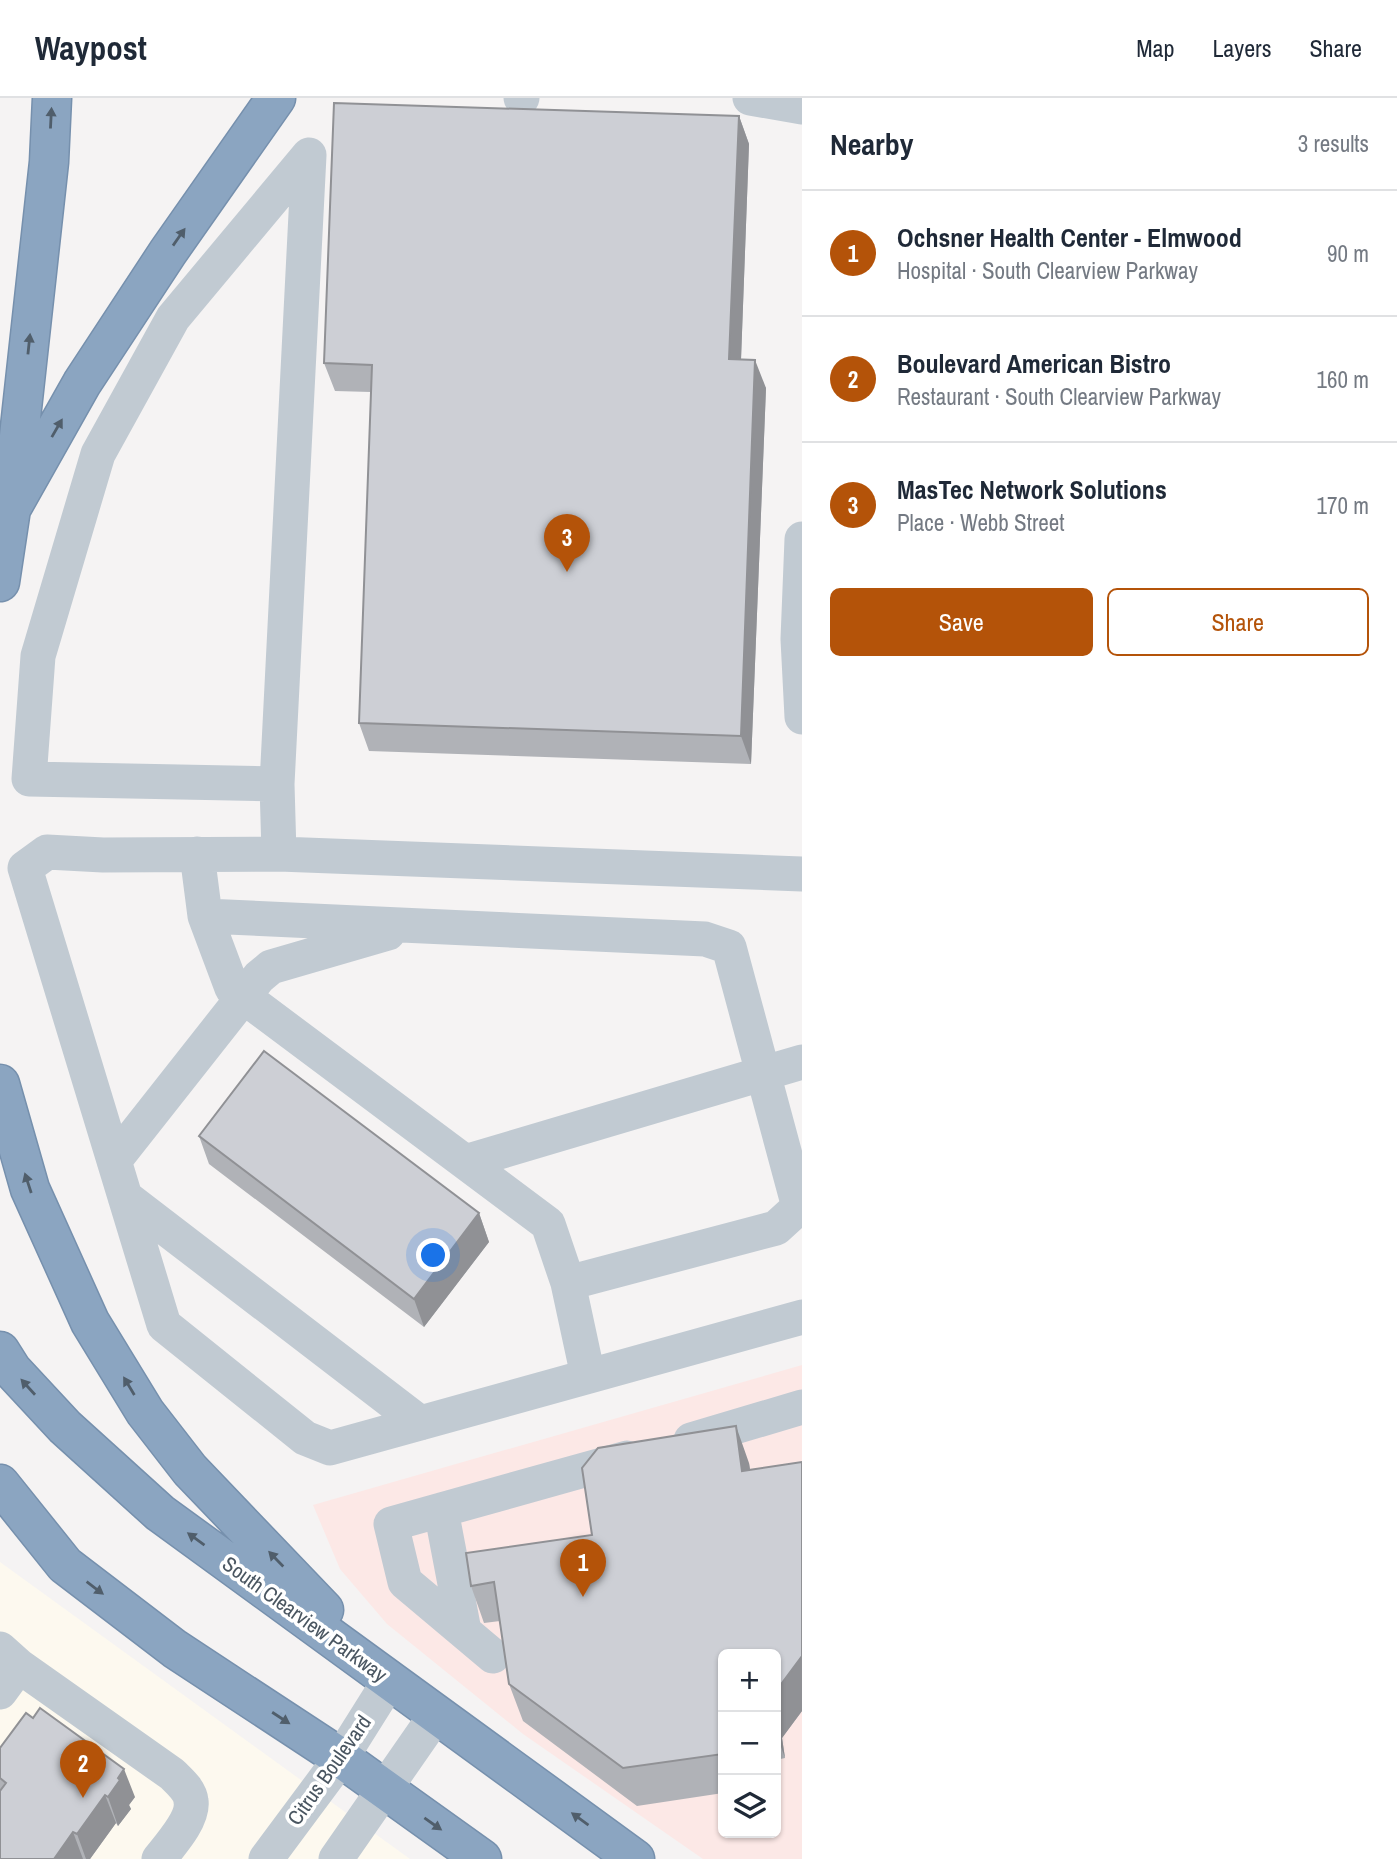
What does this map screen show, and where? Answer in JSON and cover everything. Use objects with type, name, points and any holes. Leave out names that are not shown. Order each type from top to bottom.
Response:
[{"type":"highway","points":[[0,582],[11,509],[47,176],[52,98]]},
{"type":"highway","points":[[11,509],[82,383],[168,252],[276,98]]},
{"type":"highway","points":[[0,1084],[30,1189],[90,1322],[145,1412],[190,1470],[390,1680]]},
{"type":"highway","name":"South Clearview Parkway","points":[[0,1351],[12,1370],[65,1427],[160,1513],[635,1859]]},
{"type":"highway","points":[[0,1484],[65,1565]]},
{"type":"highway","points":[[0,1511],[65,1565],[175,1649],[341,1758],[482,1859]]},
{"type":"street","points":[[750,98],[802,107]]},
{"type":"street","points":[[277,784],[29,779],[38,656],[98,454],[173,318],[309,155],[277,784],[279,854]]},
{"type":"street","points":[[802,539],[798,639],[802,717]]},
{"type":"street","points":[[802,874],[279,854],[103,855],[47,852],[25,868],[164,1325],[305,1438],[330,1447],[802,1317]]},
{"type":"street","points":[[197,854],[205,916],[232,988],[548,1224],[568,1283],[588,1376]]},
{"type":"street","points":[[205,916],[705,939],[729,947],[799,1207],[776,1228],[568,1283]]},
{"type":"street","points":[[114,1161],[259,977],[271,967],[414,926]]},
{"type":"street","points":[[465,1162],[802,1062]]},
{"type":"street","points":[[125,1197],[420,1423]]},
{"type":"street","points":[[493,1656],[405,1582],[391,1524],[802,1408]]},
{"type":"street","points":[[706,1435],[724,1468]]},
{"type":"street","points":[[442,1510],[464,1632]]},
{"type":"street","points":[[6,1669],[172,1774],[186,1788],[191,1800],[189,1818],[159,1859]]},
{"type":"street","name":"Citrus Boulevard","points":[[266,1859],[341,1758],[390,1680]]},
{"type":"street","points":[[337,1859],[436,1715]]},
{"type":"shaded area","points":[[802,1365],[802,1859],[703,1859],[523,1734],[387,1624],[340,1569],[313,1505]]},
{"type":"shaded area","points":[[0,1562],[410,1859],[0,1859]]},
{"type":"building","points":[[334,103],[739,116],[729,359],[755,360],[741,736],[359,723],[372,365],[324,363]]},
{"type":"building","points":[[264,1051],[479,1213],[414,1299],[199,1136]]},
{"type":"building","points":[[736,1426],[742,1471],[802,1462],[802,1656],[781,1684],[781,1649],[718,1649],[718,1755],[623,1768],[509,1684],[494,1582],[471,1586],[466,1553],[592,1535],[582,1468],[598,1448]]},
{"type":"building","points":[[40,1708],[124,1769],[108,1797],[105,1795],[77,1834],[73,1832],[54,1859],[0,1859],[0,1791],[6,1783],[0,1778],[0,1748],[26,1713],[33,1718]]},
{"type":"place","name":"MasTec Network Solutions","points":[[567,572]]},
{"type":"place","name":"Ochsner Health Center - Elmwood","points":[[583,1597]]},
{"type":"place","name":"Boulevard American Bistro","points":[[83,1798]]}]
